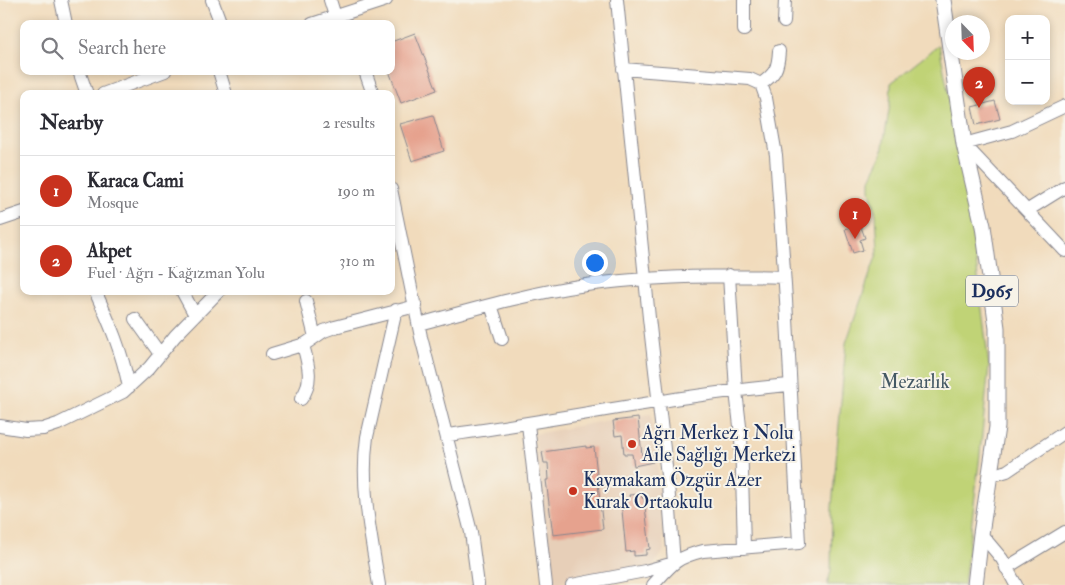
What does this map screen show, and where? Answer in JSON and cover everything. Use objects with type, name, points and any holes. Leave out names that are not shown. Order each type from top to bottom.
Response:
[{"type":"main road","name":"D965","points":[[944,6],[964,144],[983,226],[997,328],[997,427],[975,585]]},
{"type":"street","points":[[61,0],[65,20]]},
{"type":"street","points":[[212,0],[220,20]]},
{"type":"street","points":[[330,0],[343,18],[386,0]]},
{"type":"street","points":[[616,0],[668,484],[674,563]]},
{"type":"street","points":[[744,0],[744,30]]},
{"type":"street","points":[[784,22],[785,0]]},
{"type":"street","points":[[933,0],[944,6]]},
{"type":"street","points":[[761,84],[773,75],[778,64],[779,51]]},
{"type":"street","points":[[623,70],[750,79],[761,84],[766,98],[776,156],[784,277],[799,543],[703,551],[680,558],[653,585]]},
{"type":"street","points":[[80,75],[86,90]]},
{"type":"street","points":[[114,90],[154,75]]},
{"type":"street","points":[[220,75],[225,90]]},
{"type":"street","points":[[367,75],[372,90]]},
{"type":"street","points":[[1065,106],[1012,131],[964,144],[1065,251]]},
{"type":"street","points":[[1028,210],[1065,186]]},
{"type":"street","points":[[395,208],[419,324],[471,532],[478,585]]},
{"type":"street","points":[[0,220],[20,213]]},
{"type":"street","points":[[419,324],[516,298],[586,285],[729,275],[784,277]]},
{"type":"street","points":[[729,275],[736,391],[741,435],[744,548]]},
{"type":"street","points":[[97,295],[115,335],[129,387]]},
{"type":"street","points":[[184,295],[195,315]]},
{"type":"street","points":[[0,426],[26,430],[43,429],[58,424],[112,398],[129,387],[150,368],[174,336],[215,295]]},
{"type":"street","points":[[306,301],[316,337]]},
{"type":"street","points":[[491,305],[502,339]]},
{"type":"street","points":[[272,354],[303,345],[335,327],[416,306]]},
{"type":"street","points":[[379,585],[368,520],[364,455],[396,310]]},
{"type":"street","points":[[135,319],[160,354]]},
{"type":"street","points":[[301,399],[310,374],[303,345]]},
{"type":"street","points":[[447,435],[528,424],[591,411],[658,401],[789,385]]},
{"type":"street","points":[[528,424],[546,585]]},
{"type":"street","points":[[990,474],[1007,471],[1065,432]]},
{"type":"street","points":[[1006,568],[1065,532]]},
{"type":"street","points":[[981,534],[1002,559],[1016,585]]},
{"type":"street","points":[[572,585],[645,571],[674,563]]},
{"type":"shaded area","points":[[651,414],[658,466],[664,551],[653,566],[550,585],[535,434]]},
{"type":"green space","name":"Mezarlık","points":[[939,45],[967,189],[989,366],[964,585],[827,585],[831,571],[832,507],[846,343],[878,251],[876,214],[870,190],[870,179],[882,153],[890,104],[891,83]]},
{"type":"building","points":[[415,33],[437,90],[401,103],[390,75],[395,75],[395,40]]},
{"type":"building","points":[[995,101],[1000,119],[976,125],[972,107]]},
{"type":"building","points":[[433,115],[444,151],[412,161],[400,124]]},
{"type":"building","points":[[860,224],[865,238],[860,240],[863,250],[853,253],[845,229]]},
{"type":"building","name":"Ağrı Merkez 1 Nolu Aile Sağlığı Merkezi","points":[[638,418],[642,455],[651,453],[653,462],[634,466],[632,454],[624,454],[622,435],[615,436],[613,421]]},
{"type":"building","name":"Kaymakam Özgür Azer Kurak Ortaokulu","points":[[586,446],[586,448],[594,447],[603,529],[553,535],[546,480],[549,480],[548,463],[544,463],[542,452]]},
{"type":"building","points":[[642,494],[650,549],[646,550],[646,555],[634,556],[634,551],[626,552],[621,500],[630,500],[629,495]]},
{"type":"place","name":"Akpet","points":[[979,108]]},
{"type":"place","name":"Karaca Cami","points":[[855,239]]},
{"type":"place","name":"Ağrı Merkez 1 Nolu Aile Sağlığı Merkezi","points":[[632,444]]},
{"type":"place","name":"Kaymakam Özgür Azer Kurak Ortaokulu","points":[[573,491]]}]
